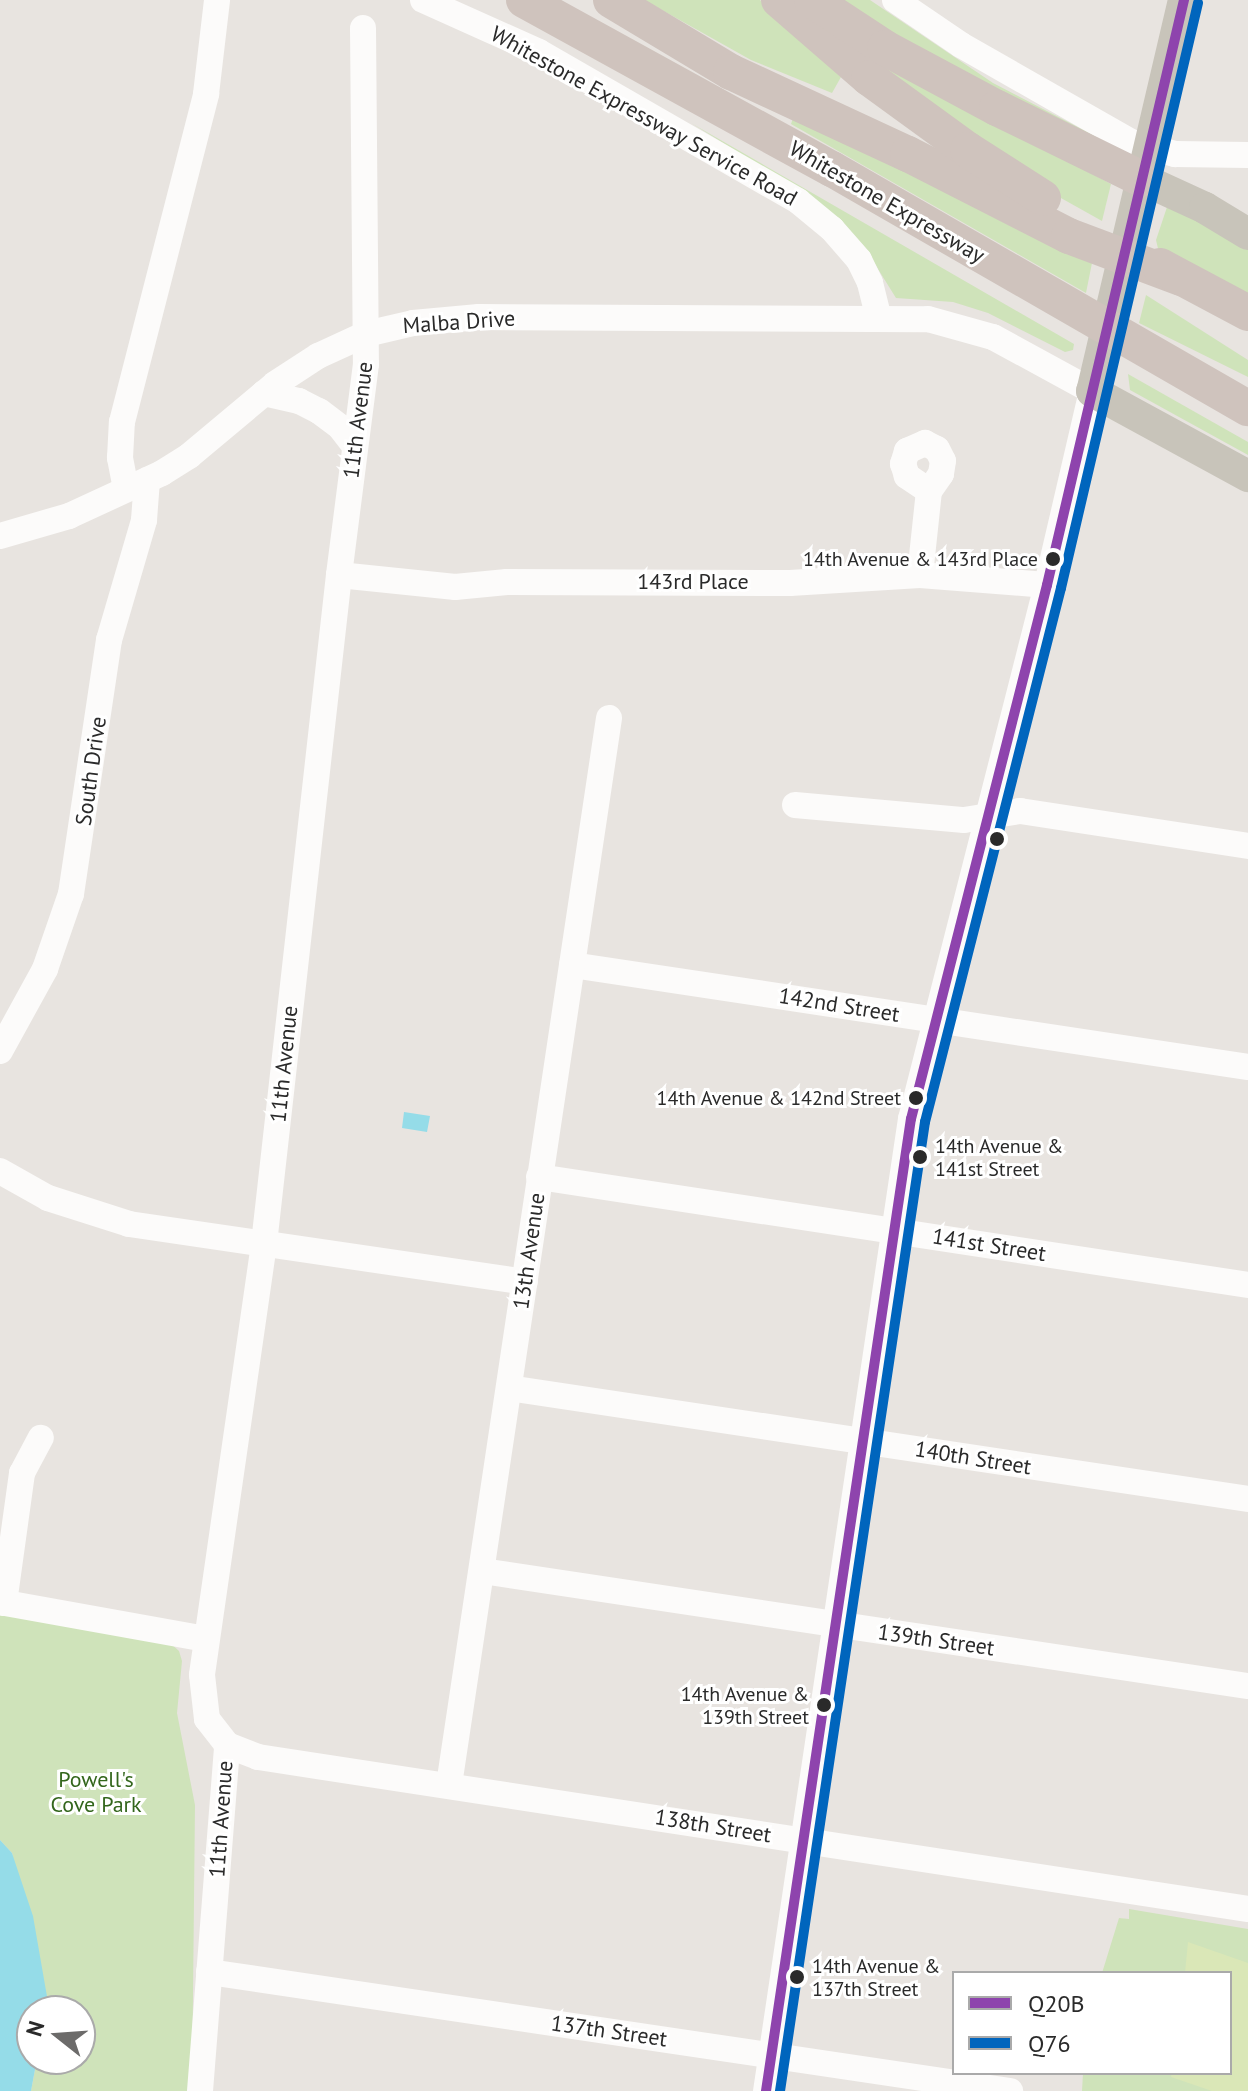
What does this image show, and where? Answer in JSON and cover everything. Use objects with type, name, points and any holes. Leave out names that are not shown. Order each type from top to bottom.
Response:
[{"type":"highway","name":"Whitestone Expressway","points":[[524,0],[832,169],[1248,408]]},
{"type":"highway","points":[[567,0],[832,169]]},
{"type":"highway","points":[[611,0],[731,72],[908,154],[1069,236],[1181,278]]},
{"type":"highway","points":[[779,0],[848,62],[977,157],[1181,278],[1248,313]]},
{"type":"highway","points":[[812,0],[859,33],[969,93],[1146,164]]},
{"type":"main road","points":[[1184,0],[1092,391],[1248,476]]},
{"type":"main road","points":[[1146,164],[1205,208],[1248,234]]},
{"type":"street","name":"South Drive","points":[[0,1051],[45,969],[71,894],[109,640],[140,534],[137,485],[120,458],[122,422],[145,320],[202,111],[212,61],[217,0]]},
{"type":"street","name":"Whitestone Expressway Service Road","points":[[423,0],[539,52],[798,201],[832,229],[859,260],[870,283],[879,318]]},
{"type":"street","points":[[895,0],[981,56],[1124,139],[1146,164],[1184,155],[1248,155]]},
{"type":"street","name":"11th Avenue","points":[[200,2091],[227,1745],[211,1726],[204,1709],[202,1675],[264,1244],[354,445],[366,364],[363,28]]},
{"type":"street","name":"Malba Drive","points":[[0,536],[69,516],[137,485],[189,456],[264,393],[318,356],[366,334],[413,323],[479,317],[879,318]]},
{"type":"street","points":[[766,2091],[911,1119],[1047,585],[1092,391],[980,331],[942,321],[879,318]]},
{"type":"street","points":[[264,393],[299,401],[319,411],[340,427],[354,445]]},
{"type":"street","points":[[920,575],[929,491]]},
{"type":"street","name":"143rd Place","points":[[339,575],[455,587],[507,582],[790,583],[920,575],[1047,585]]},
{"type":"street","name":"13th Avenue","points":[[449,1785],[609,718]]},
{"type":"street","points":[[795,805],[964,820],[1020,811],[1248,846]]},
{"type":"street","name":"142nd Street","points":[[572,965],[1248,1067]]},
{"type":"street","points":[[0,1171],[48,1198],[105,1219],[525,1282]]},
{"type":"street","name":"141st Street","points":[[539,1177],[1248,1285]]},
{"type":"street","name":"140th Street","points":[[509,1388],[1248,1499]]},
{"type":"street","points":[[41,1438],[22,1473],[2,1603],[206,1639]]},
{"type":"street","name":"139th Street","points":[[482,1571],[1248,1686]]},
{"type":"street","name":"138th Street","points":[[227,1745],[258,1757],[1248,1909]]},
{"type":"street","name":"137th Street","points":[[209,1972],[1010,2091]]},
{"type":"green space","points":[[644,0],[760,0],[841,77],[832,93],[751,60]]},
{"type":"green space","points":[[825,0],[870,0],[993,83],[1097,137],[1107,148]]},
{"type":"green space","points":[[860,47],[1111,184],[1102,221],[1018,174],[949,127]]},
{"type":"green space","points":[[794,115],[1092,263],[1086,293],[791,124]]},
{"type":"green space","points":[[691,123],[1074,344],[1073,350],[1065,352],[988,313],[953,302],[896,298],[863,245],[815,200]]},
{"type":"green space","points":[[1168,204],[1248,245],[1248,297],[1159,253],[1156,240]]},
{"type":"green space","points":[[1146,295],[1248,360],[1248,377],[1139,323]]},
{"type":"green space","points":[[1128,374],[1248,442],[1248,455],[1130,390]]},
{"type":"green space","name":"Powell's Cove Park","points":[[0,1614],[168,1641],[179,1651],[182,1661],[177,1713],[195,1805],[192,2091],[31,2091],[34,2075],[96,2075],[96,1995],[44,1995],[12,1853],[0,1840]]},
{"type":"green space","points":[[1129,1909],[1248,1929],[1248,2091],[1082,2091],[1083,2075],[1232,2075],[1232,1971],[1103,1971],[1119,1918],[1129,1919]]},
{"type":"green space","points":[[1188,1942],[1248,1963],[1248,2091],[1212,2091],[1171,2077],[1232,2075],[1232,1971],[1185,1971]]},
{"type":"water","points":[[404,1112],[430,1116],[427,1132],[402,1128]]},
{"type":"water","points":[[0,1840],[12,1853],[33,1916],[47,1995],[16,1995],[16,2075],[34,2075],[31,2091],[0,2091]]},
{"type":"transit line","name":"Q20B","points":[[766,2091],[911,1119],[1047,585],[1184,0]]},
{"type":"transit line","name":"Q76","points":[[780,2091],[925,1122],[1061,588],[1198,3]]},
{"type":"place","name":"14th Avenue & 143rd Place","points":[[1053,559]]},
{"type":"place","name":"14th Avenue & 142nd Street","points":[[916,1098]]},
{"type":"place","name":"14th Avenue & 141st Street","points":[[920,1157]]},
{"type":"place","name":"14th Avenue & 139th Street","points":[[824,1705]]},
{"type":"place","name":"14th Avenue & 137th Street","points":[[797,1977]]}]
